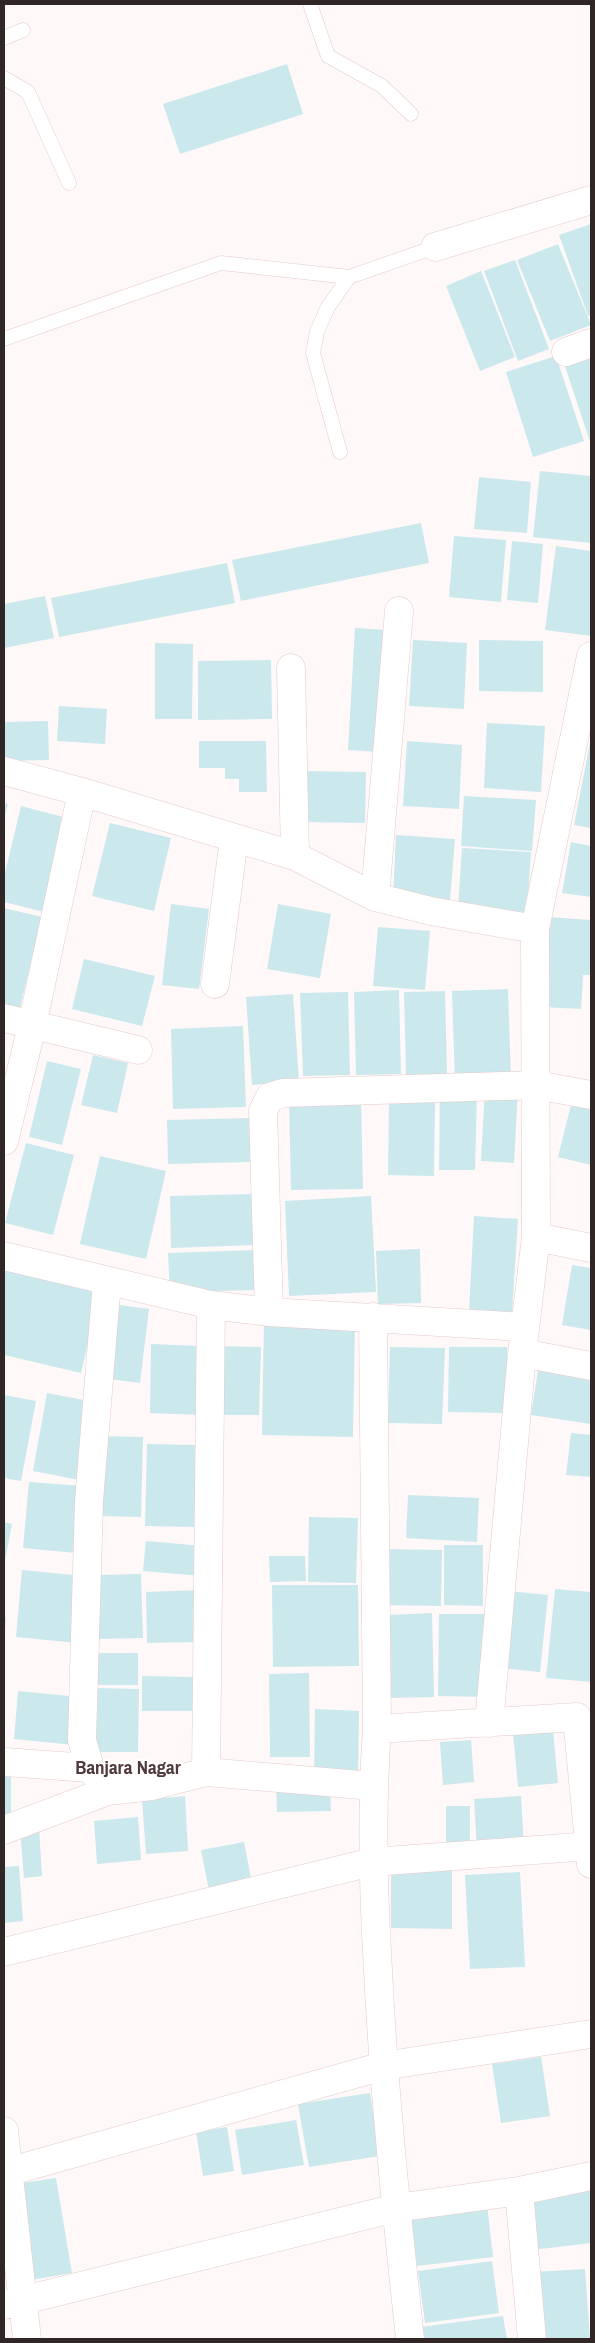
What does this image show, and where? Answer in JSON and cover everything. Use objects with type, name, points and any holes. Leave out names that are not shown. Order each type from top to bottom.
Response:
[{"type":"street","points":[[435,246],[591,200]]},
{"type":"street","points":[[566,352],[591,343]]},
{"type":"street","points":[[375,897],[399,611]]},
{"type":"street","points":[[488,1723],[523,1340],[536,1237],[535,928],[591,656]]},
{"type":"street","points":[[291,668],[296,856]]},
{"type":"street","points":[[4,771],[82,792],[296,856],[375,897],[431,911],[535,928]]},
{"type":"street","points":[[4,1140],[32,1026],[82,792]]},
{"type":"street","points":[[215,984],[234,839]]},
{"type":"street","points":[[4,1018],[138,1050]]},
{"type":"street","points":[[269,1312],[263,1111],[270,1097],[283,1093],[536,1085],[591,1095]]},
{"type":"street","points":[[536,1237],[591,1248]]},
{"type":"street","points":[[4,1256],[107,1282],[211,1305],[269,1312],[373,1317],[523,1340],[591,1366]]},
{"type":"street","points":[[107,1282],[88,1501],[82,1740],[90,1768],[108,1792]]},
{"type":"street","points":[[206,1772],[211,1305]]},
{"type":"street","points":[[373,1317],[377,1729],[373,1786],[372,1862],[382,2066],[410,2339]]},
{"type":"street","points":[[4,1952],[372,1862],[591,1852],[584,1717],[377,1729]]},
{"type":"street","points":[[4,1762],[90,1768]]},
{"type":"street","points":[[4,1830],[108,1792],[152,1786],[206,1772],[373,1786]]},
{"type":"street","points":[[5,2173],[382,2066],[591,2034]]},
{"type":"street","points":[[4,2132],[13,2303],[27,2339]]},
{"type":"street","points":[[13,2303],[396,2208],[519,2191],[591,2176]]},
{"type":"street","points":[[519,2191],[532,2339]]},
{"type":"lane","points":[[310,4],[328,56],[382,86],[411,114]]},
{"type":"lane","points":[[4,38],[23,30]]},
{"type":"lane","points":[[4,78],[28,92],[69,183]]},
{"type":"lane","points":[[4,339],[221,263],[349,277],[435,246]]},
{"type":"lane","points":[[340,452],[313,354],[317,332],[328,307],[349,277]]},
{"type":"building","points":[[287,64],[303,114],[180,154],[163,104]]},
{"type":"building","points":[[591,224],[591,315],[588,316],[559,235]]},
{"type":"building","points":[[558,244],[591,325],[550,341],[517,260]]},
{"type":"building","points":[[515,260],[549,349],[518,361],[484,271]]},
{"type":"building","points":[[481,271],[515,357],[480,371],[446,286]]},
{"type":"building","points":[[591,354],[591,445],[564,363]]},
{"type":"building","points":[[556,356],[584,441],[533,457],[506,372]]},
{"type":"building","points":[[540,471],[591,476],[591,543],[533,537]]},
{"type":"building","points":[[479,477],[531,482],[527,533],[474,529]]},
{"type":"building","points":[[421,523],[429,563],[241,601],[232,560]]},
{"type":"building","points":[[454,536],[506,540],[501,602],[449,597]]},
{"type":"building","points":[[512,541],[543,544],[538,603],[507,600]]},
{"type":"building","points":[[556,546],[591,551],[591,636],[545,630]]},
{"type":"building","points":[[227,563],[235,603],[59,637],[51,598]]},
{"type":"building","points":[[45,596],[54,638],[4,648],[4,604]]},
{"type":"building","points":[[355,628],[387,630],[379,752],[348,750]]},
{"type":"building","points":[[413,640],[467,643],[464,709],[409,706]]},
{"type":"building","points":[[479,640],[543,641],[543,692],[479,691]]},
{"type":"building","points":[[155,643],[193,644],[192,719],[155,719]]},
{"type":"building","points":[[271,660],[272,719],[198,720],[198,661]]},
{"type":"building","points":[[59,706],[107,709],[105,744],[57,741]]},
{"type":"building","points":[[48,721],[49,760],[4,761],[4,722]]},
{"type":"building","points":[[487,723],[545,726],[541,792],[484,788]]},
{"type":"building","points":[[199,741],[266,741],[267,792],[239,792],[239,779],[225,779],[225,768],[199,768]]},
{"type":"building","points":[[407,741],[462,745],[459,809],[403,806]]},
{"type":"building","points":[[591,743],[591,828],[574,825]]},
{"type":"building","points":[[303,771],[366,772],[365,823],[303,822]]},
{"type":"building","points":[[464,796],[536,800],[532,851],[461,846]]},
{"type":"building","points":[[4,803],[8,804],[4,819]]},
{"type":"building","points":[[21,806],[67,818],[44,912],[4,902],[4,877]]},
{"type":"building","points":[[110,823],[171,838],[154,911],[92,896]]},
{"type":"building","points":[[396,835],[455,839],[450,901],[393,897]]},
{"type":"building","points":[[571,842],[591,846],[591,897],[562,893]]},
{"type":"building","points":[[462,848],[531,852],[527,912],[458,908]]},
{"type":"building","points":[[171,904],[209,909],[199,989],[162,985]]},
{"type":"building","points":[[278,904],[331,914],[320,978],[267,969]]},
{"type":"building","points":[[4,908],[42,917],[20,1008],[4,1004]]},
{"type":"building","points":[[548,917],[591,920],[591,975],[583,975],[581,1009],[542,1007]]},
{"type":"building","points":[[378,927],[430,931],[425,990],[373,986]]},
{"type":"building","points":[[84,959],[155,976],[142,1026],[72,1009]]},
{"type":"building","points":[[508,989],[511,1081],[455,1082],[452,991]]},
{"type":"building","points":[[399,990],[401,1074],[356,1075],[354,992]]},
{"type":"building","points":[[445,991],[447,1074],[406,1075],[404,992]]},
{"type":"building","points":[[348,992],[350,1075],[303,1076],[300,993]]},
{"type":"building","points":[[293,994],[299,1081],[252,1085],[246,997]]},
{"type":"building","points":[[243,1026],[246,1107],[173,1109],[171,1029]]},
{"type":"building","points":[[93,1055],[128,1063],[117,1113],[81,1105]]},
{"type":"building","points":[[47,1061],[81,1069],[62,1145],[29,1137]]},
{"type":"building","points":[[485,1087],[518,1089],[514,1163],[481,1161]]},
{"type":"building","points":[[440,1092],[477,1093],[475,1170],[439,1170]]},
{"type":"building","points":[[361,1097],[363,1189],[291,1190],[289,1100]]},
{"type":"building","points":[[572,1101],[591,1105],[591,1165],[558,1157]]},
{"type":"building","points":[[389,1102],[435,1103],[434,1176],[388,1175]]},
{"type":"building","points":[[250,1118],[251,1162],[168,1164],[167,1120]]},
{"type":"building","points":[[26,1143],[74,1155],[53,1235],[5,1223]]},
{"type":"building","points":[[100,1156],[166,1171],[146,1259],[80,1244]]},
{"type":"building","points":[[254,1194],[255,1245],[171,1248],[170,1196]]},
{"type":"building","points":[[371,1196],[376,1292],[289,1296],[285,1201]]},
{"type":"building","points":[[474,1216],[518,1219],[512,1313],[469,1311]]},
{"type":"building","points":[[420,1249],[421,1303],[378,1304],[376,1251]]},
{"type":"building","points":[[256,1250],[257,1290],[170,1292],[168,1253]]},
{"type":"building","points":[[572,1265],[591,1268],[591,1330],[562,1325]]},
{"type":"building","points":[[4,1269],[100,1292],[81,1373],[4,1355]]},
{"type":"building","points":[[112,1304],[149,1309],[140,1383],[102,1378]]},
{"type":"building","points":[[264,1320],[355,1322],[353,1437],[262,1435]]},
{"type":"building","points":[[151,1344],[202,1346],[201,1415],[150,1413]]},
{"type":"building","points":[[213,1346],[261,1347],[259,1415],[212,1415]]},
{"type":"building","points":[[390,1347],[445,1348],[442,1424],[388,1423]]},
{"type":"building","points":[[449,1347],[507,1347],[507,1413],[448,1412]]},
{"type":"building","points":[[539,1364],[591,1372],[591,1424],[531,1415]]},
{"type":"building","points":[[47,1393],[94,1402],[79,1480],[33,1471]]},
{"type":"building","points":[[4,1395],[36,1401],[21,1481],[4,1478]]},
{"type":"building","points":[[571,1433],[591,1435],[591,1477],[566,1475]]},
{"type":"building","points":[[97,1436],[143,1437],[141,1517],[95,1516]]},
{"type":"building","points":[[147,1444],[197,1445],[194,1527],[145,1526]]},
{"type":"building","points":[[29,1482],[82,1486],[76,1553],[23,1548]]},
{"type":"building","points":[[408,1495],[479,1498],[477,1542],[406,1538]]},
{"type":"building","points":[[309,1517],[358,1518],[356,1583],[308,1582]]},
{"type":"building","points":[[4,1522],[12,1524],[5,1561],[4,1561]]},
{"type":"building","points":[[146,1541],[203,1546],[201,1576],[143,1571]]},
{"type":"building","points":[[444,1545],[483,1545],[483,1606],[444,1605]]},
{"type":"building","points":[[383,1549],[442,1550],[441,1606],[381,1605]]},
{"type":"building","points":[[269,1556],[305,1556],[306,1581],[270,1582]]},
{"type":"building","points":[[22,1570],[84,1576],[77,1643],[16,1637]]},
{"type":"building","points":[[141,1574],[143,1638],[97,1639],[95,1575]]},
{"type":"building","points":[[272,1585],[358,1585],[359,1666],[273,1667]]},
{"type":"building","points":[[555,1589],[591,1592],[591,1682],[546,1678]]},
{"type":"building","points":[[199,1590],[200,1642],[147,1643],[146,1592]]},
{"type":"building","points":[[507,1591],[548,1595],[540,1672],[500,1668]]},
{"type":"building","points":[[432,1613],[434,1697],[390,1698],[388,1615]]},
{"type":"building","points":[[439,1614],[486,1614],[485,1697],[438,1696]]},
{"type":"building","points":[[4,1617],[6,1617],[5,1633],[4,1633]]},
{"type":"building","points":[[94,1653],[138,1653],[138,1685],[94,1685]]},
{"type":"building","points":[[309,1673],[310,1757],[270,1757],[269,1674]]},
{"type":"building","points":[[142,1676],[194,1677],[193,1711],[142,1711]]},
{"type":"building","points":[[94,1688],[139,1689],[138,1752],[92,1752]]},
{"type":"building","points":[[18,1691],[79,1697],[74,1745],[14,1739]]},
{"type":"building","points":[[315,1709],[359,1711],[358,1778],[314,1777]]},
{"type":"building","points":[[553,1729],[558,1783],[518,1787],[513,1732]]},
{"type":"building","points":[[471,1740],[474,1782],[443,1785],[440,1742]]},
{"type":"building","points":[[4,1765],[11,1765],[11,1815],[4,1815]]},
{"type":"building","points":[[330,1783],[331,1811],[277,1812],[276,1784]]},
{"type":"building","points":[[185,1796],[188,1851],[146,1854],[142,1800]]},
{"type":"building","points":[[521,1796],[524,1848],[477,1851],[474,1799]]},
{"type":"building","points":[[446,1806],[470,1806],[470,1849],[446,1849]]},
{"type":"building","points":[[138,1817],[141,1860],[97,1864],[94,1821]]},
{"type":"building","points":[[39,1827],[42,1876],[24,1878],[20,1828]]},
{"type":"building","points":[[244,1842],[252,1883],[209,1891],[201,1850]]},
{"type":"building","points":[[19,1866],[23,1921],[4,1923],[4,1867]]},
{"type":"building","points":[[391,1869],[452,1869],[452,1929],[391,1928]]},
{"type":"building","points":[[520,1872],[525,1967],[470,1969],[465,1875]]},
{"type":"building","points":[[541,2057],[550,2116],[501,2123],[492,2064]]},
{"type":"building","points":[[370,2093],[380,2156],[309,2167],[298,2104]]},
{"type":"building","points":[[296,2120],[304,2165],[242,2175],[235,2130]]},
{"type":"building","points":[[227,2127],[234,2171],[203,2176],[196,2132]]},
{"type":"building","points":[[56,2178],[72,2273],[31,2280],[16,2184]]},
{"type":"building","points":[[591,2187],[591,2243],[532,2250],[526,2195]]},
{"type":"building","points":[[487,2204],[493,2257],[417,2266],[410,2213]]},
{"type":"building","points":[[492,2261],[499,2313],[425,2323],[418,2271]]},
{"type":"building","points":[[585,2269],[590,2339],[538,2339],[534,2272]]},
{"type":"building","points":[[503,2316],[507,2339],[423,2339],[421,2327]]},
{"type":"district","name":"Banjara Nagar","points":[[128,1767]]}]
